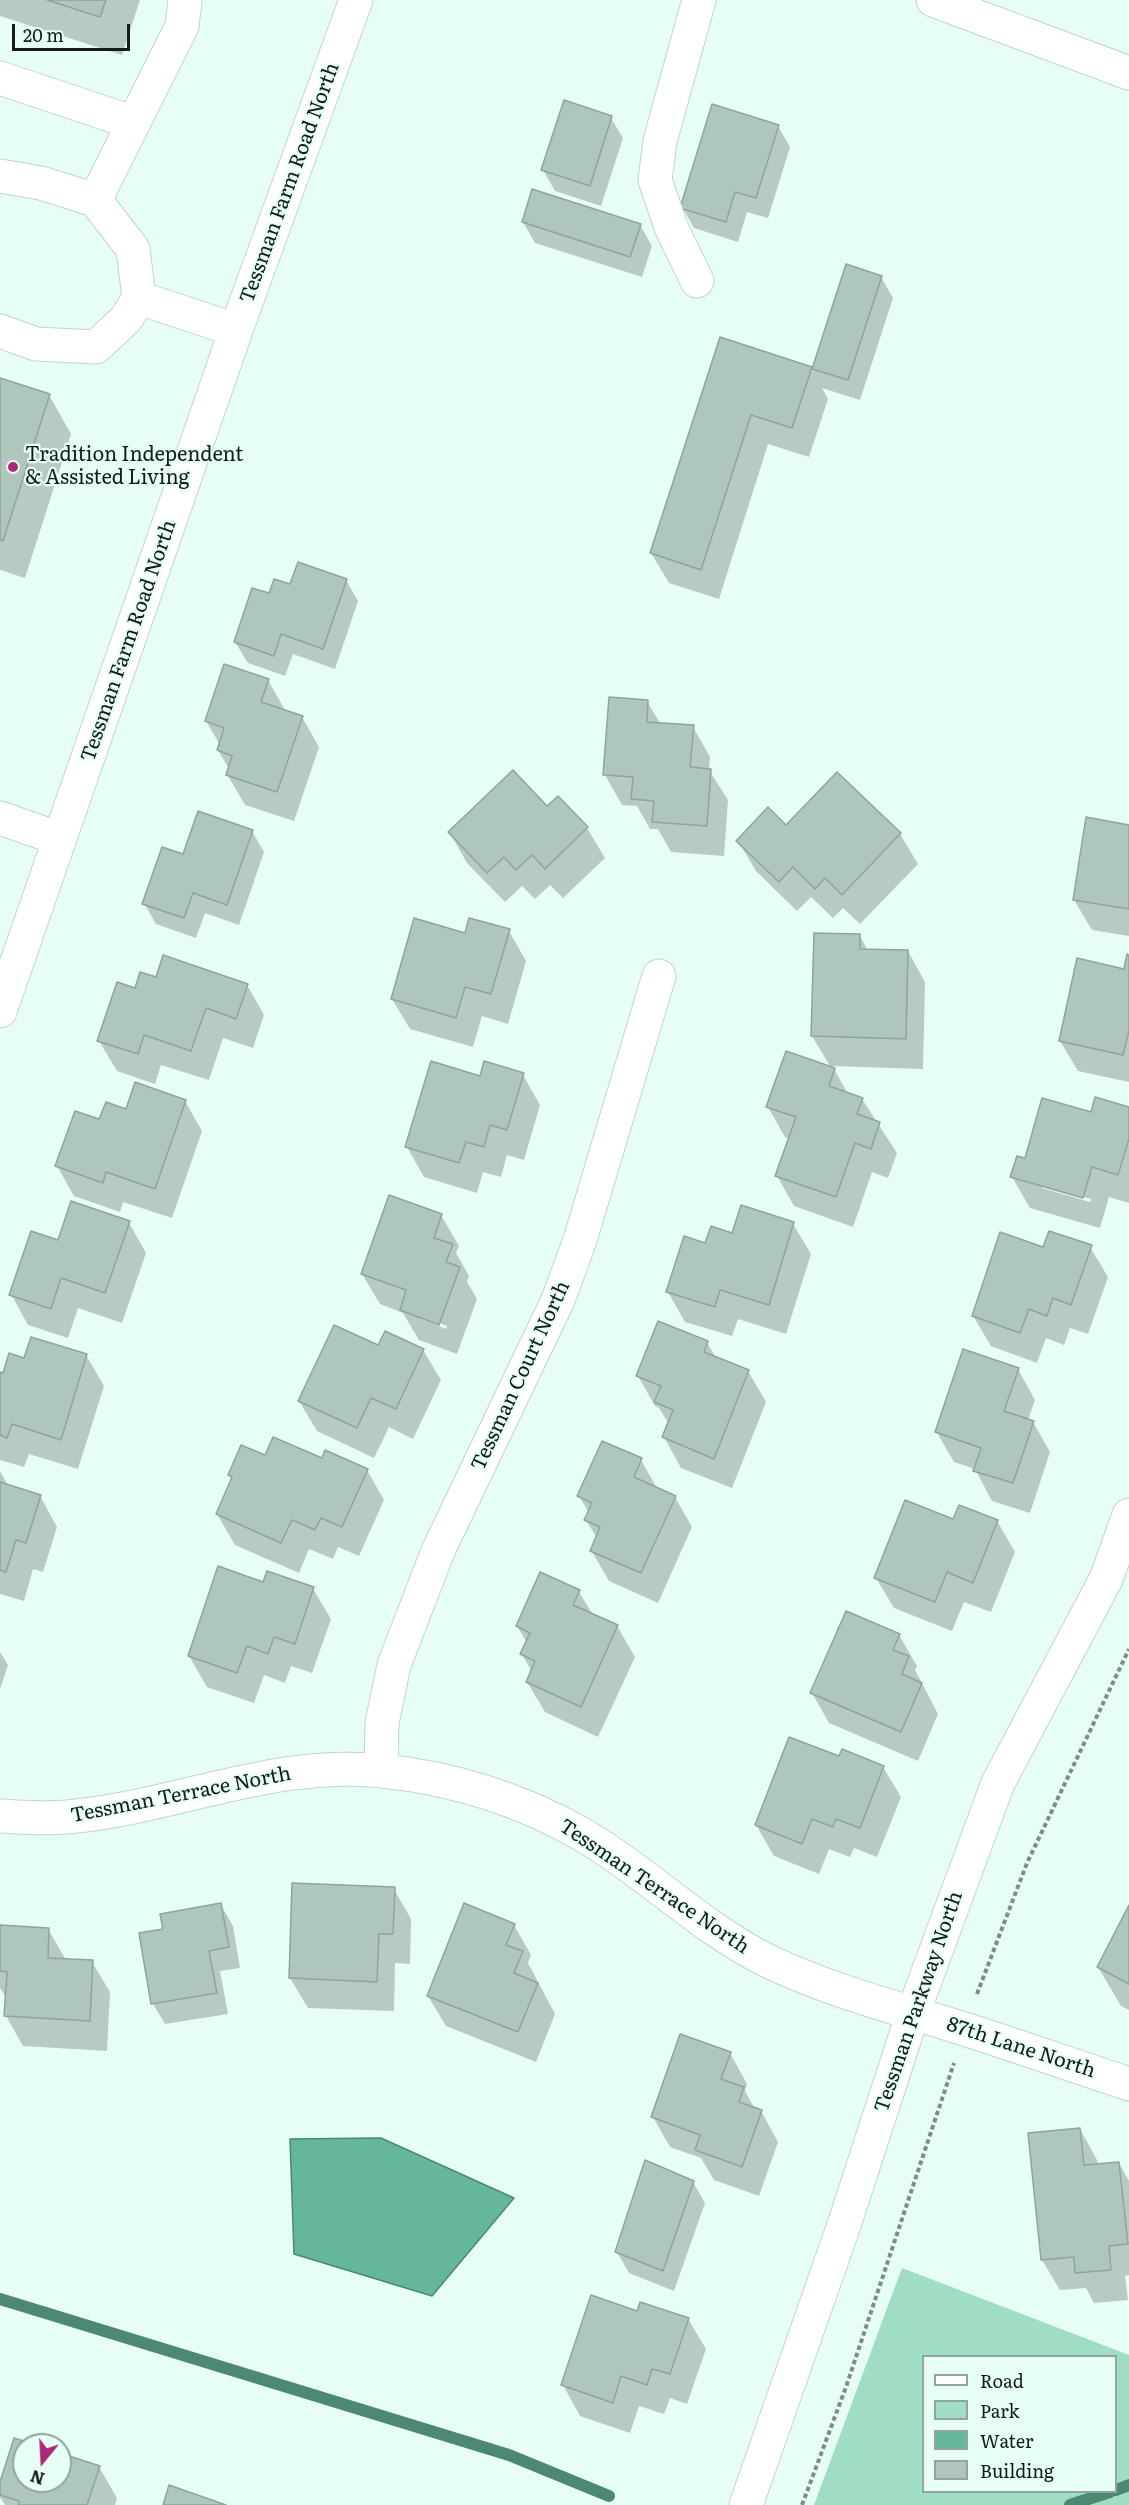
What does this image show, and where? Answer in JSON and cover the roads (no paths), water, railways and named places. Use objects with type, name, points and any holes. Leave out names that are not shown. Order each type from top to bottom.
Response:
[{"type":"street","points":[[95,200],[182,26],[185,0]]},
{"type":"street","name":"Tessman Farm Road North","points":[[0,1011],[236,330],[356,0]]},
{"type":"street","points":[[697,281],[671,227],[655,180],[660,141],[699,0]]},
{"type":"street","points":[[933,0],[1129,73]]},
{"type":"street","points":[[0,78],[134,123]]},
{"type":"street","points":[[0,176],[41,183],[95,200],[133,249],[139,298],[126,319],[96,347],[36,344],[0,331]]},
{"type":"street","points":[[139,298],[236,330]]},
{"type":"street","points":[[0,818],[60,839]]},
{"type":"street","name":"Tessman Court North","points":[[381,1770],[382,1723],[394,1665],[438,1551],[558,1300],[580,1240],[659,976]]},
{"type":"street","name":"Tessman Parkway North","points":[[746,2505],[844,2225],[913,2013],[998,1783],[1106,1579],[1129,1515]]},
{"type":"street","name":"Tessman Terrace North","points":[[0,1816],[66,1818],[272,1775],[325,1769],[381,1770],[436,1779],[495,1796],[540,1813],[585,1836],[735,1944],[771,1963],[805,1977],[913,2013]]},
{"type":"street","name":"87th Lane North","points":[[913,2013],[1129,2084]]},
{"type":"water","points":[[381,2138],[514,2198],[432,2296],[294,2254],[290,2139]]},
{"type":"waterway","points":[[0,2299],[509,2455],[609,2496]]},
{"type":"waterway","points":[[1117,2490],[1129,2485]]},
{"type":"waterway","points":[[1070,2505],[1107,2493]]},
{"type":"place","name":"Tradition Independent & Assisted Living","points":[[13,467]]}]
